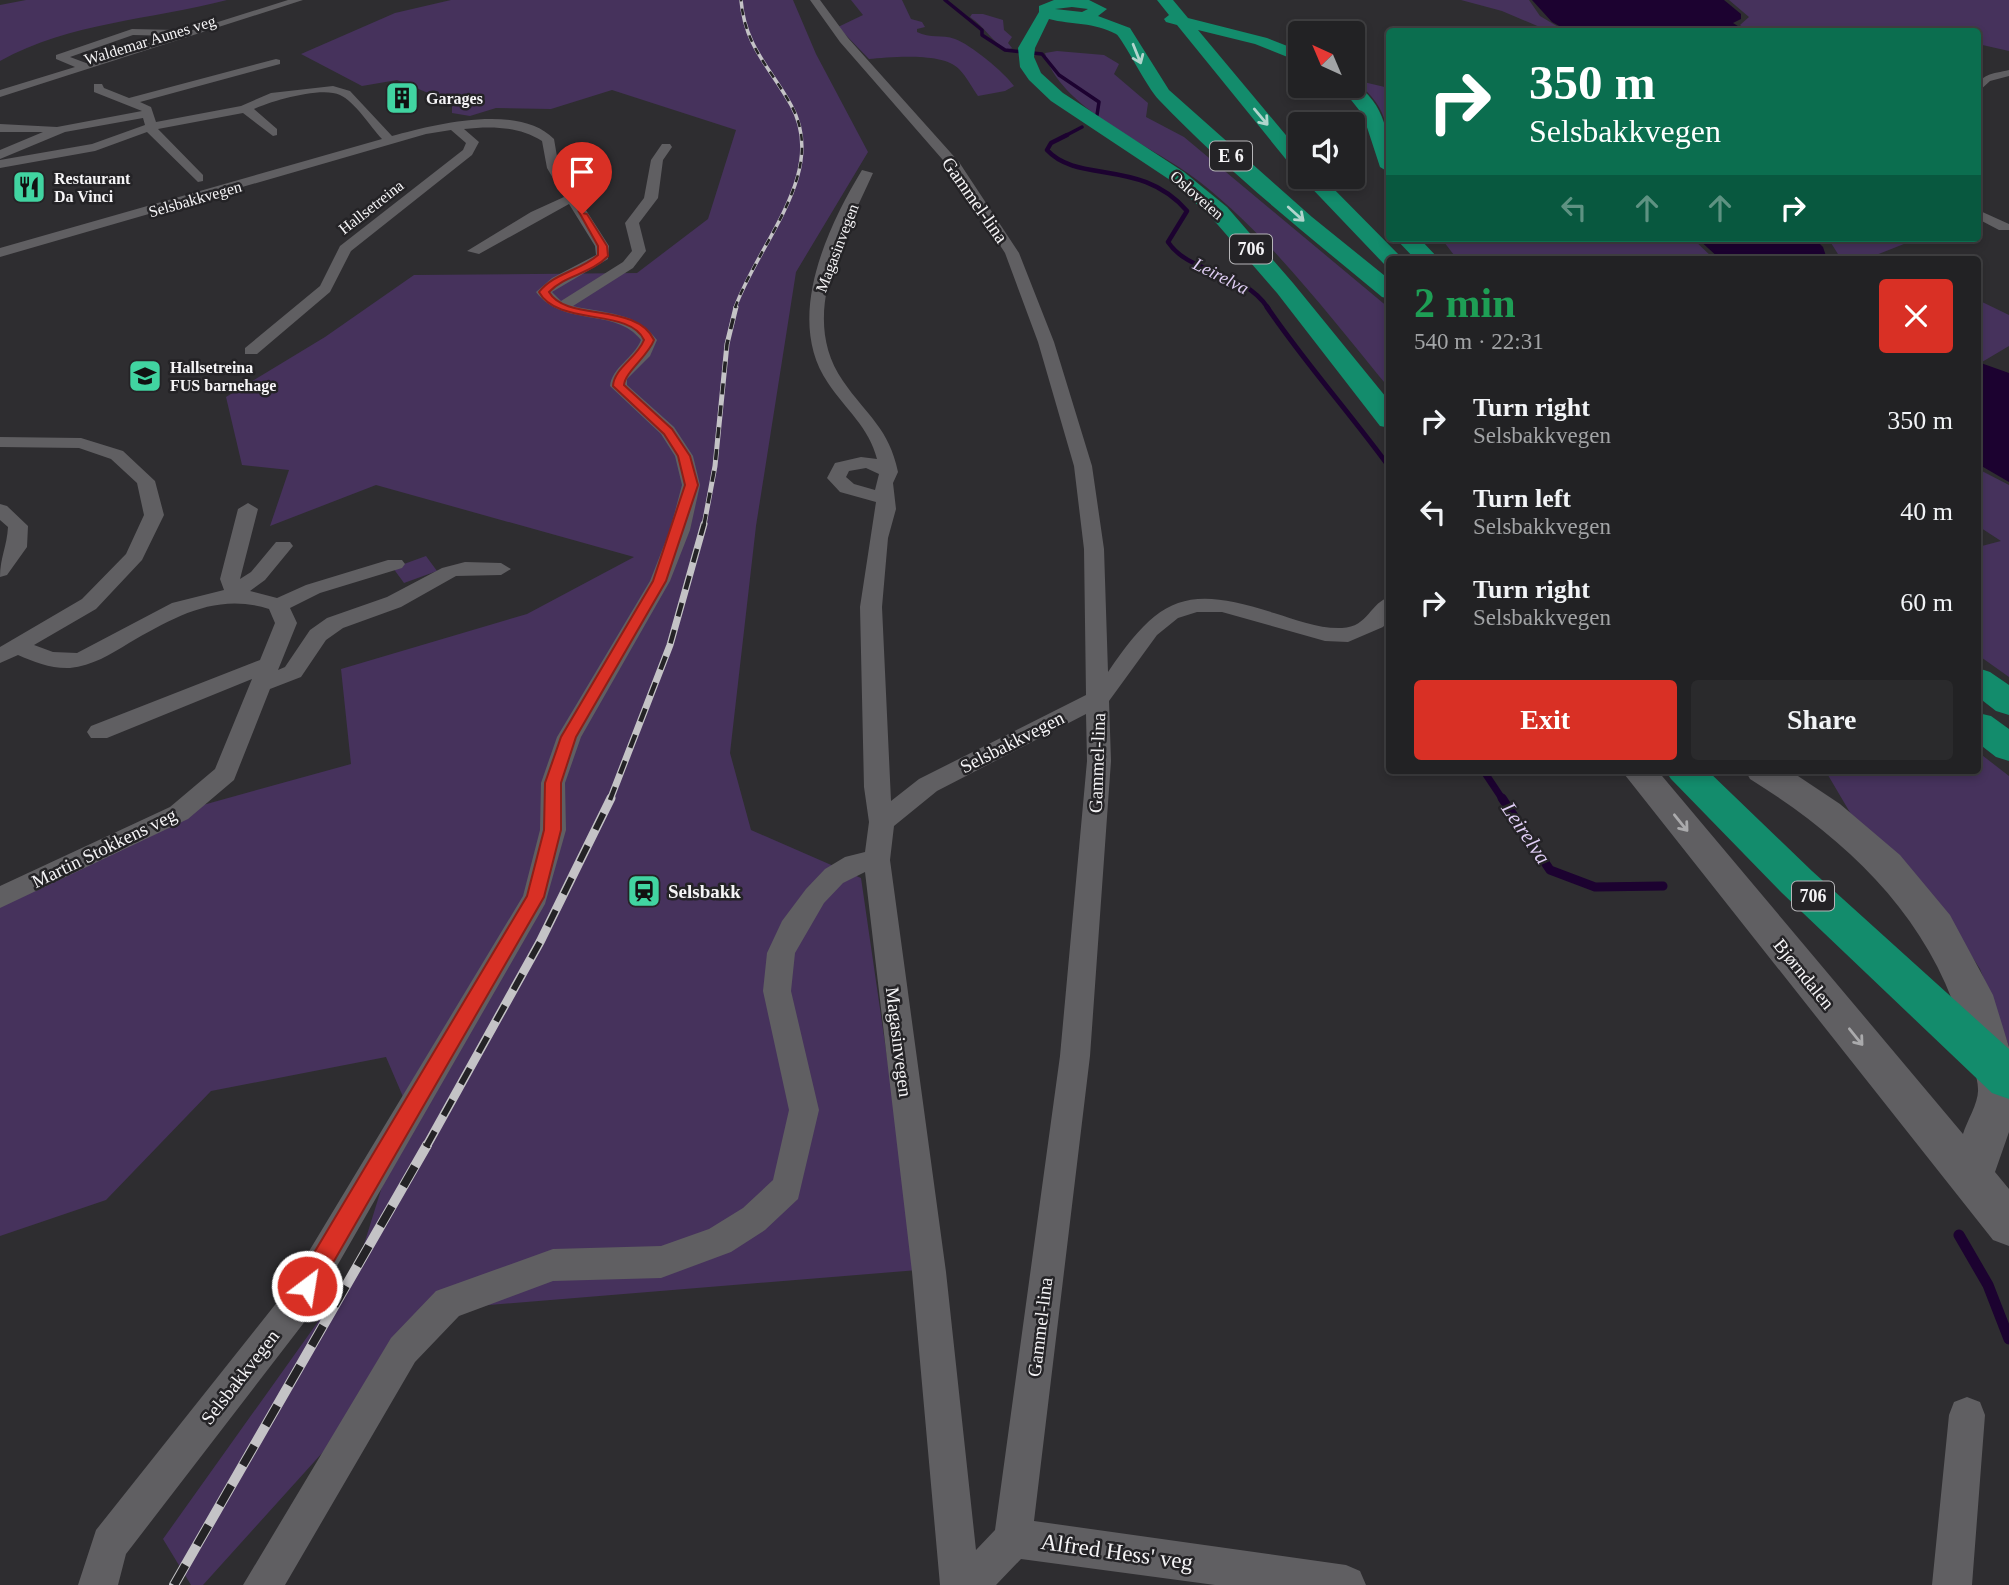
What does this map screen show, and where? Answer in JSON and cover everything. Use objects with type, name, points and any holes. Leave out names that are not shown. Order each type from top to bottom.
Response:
[{"type":"highway","name":"E 6","points":[[1165,0],[1288,150]]},
{"type":"highway","points":[[1037,7],[1060,2],[1087,3],[1084,15]]},
{"type":"highway","points":[[1037,7],[1084,15],[1125,12]]},
{"type":"highway","points":[[1037,7],[1032,32],[1084,15]]},
{"type":"highway","points":[[1198,10],[1234,51]]},
{"type":"highway","name":"E 6","points":[[1084,15],[1110,24],[1129,36],[1137,57],[1163,94],[1304,222],[1386,289]]},
{"type":"highway","points":[[1159,17],[1231,33],[1288,53]]},
{"type":"highway","name":"Osloveien","points":[[1032,32],[1025,45],[1027,61],[1037,79],[1057,97],[1177,176],[1219,212],[1386,415]]},
{"type":"highway","points":[[1359,98],[1372,114],[1386,155]]},
{"type":"highway","points":[[1323,189],[1389,256]]},
{"type":"highway","points":[[1410,242],[1426,256]]},
{"type":"highway","points":[[1981,682],[2009,703]]},
{"type":"highway","points":[[1981,727],[2009,748]]},
{"type":"highway","name":"706","points":[[1688,774],[1945,1020],[2006,1094]]},
{"type":"main road","name":"Bjørndalen","points":[[1641,774],[2009,1224]]},
{"type":"main road","points":[[1769,774],[1804,795],[1868,847],[1904,884],[1935,923],[1955,956],[1974,997],[2006,1094],[1971,1177]]},
{"type":"street","name":"Waldemar Aunes veg","points":[[0,94],[298,0]]},
{"type":"street","name":"Gammel-lina","points":[[815,0],[844,40],[954,165],[1012,253],[1046,342],[1083,466],[1094,549],[1100,761],[1075,1056],[1013,1539]]},
{"type":"street","name":"Waldemar Aunes veg","points":[[0,101],[301,8],[286,4]]},
{"type":"street","name":"Waldemar Aunes veg","points":[[88,68],[60,57],[132,32],[190,35]]},
{"type":"street","points":[[128,102],[275,62]]},
{"type":"street","points":[[1981,85],[1986,79],[2009,73]]},
{"type":"street","name":"Selsbakkvegen","points":[[98,86],[98,90],[128,102],[148,118],[198,178]]},
{"type":"street","points":[[0,128],[58,130],[148,118],[218,114],[244,108],[271,96],[341,90],[390,141]]},
{"type":"street","points":[[244,108],[256,114],[273,132]]},
{"type":"street","points":[[0,164],[95,147],[148,118],[218,114]]},
{"type":"street","name":"Selsbakkvegen","points":[[0,253],[390,141],[453,126],[502,125],[542,134],[551,145],[553,168],[602,246],[603,256],[591,266],[552,283],[544,292],[548,299],[563,306],[630,323],[645,331],[649,340],[644,353],[619,378],[618,386],[668,431],[684,456],[691,485],[680,530],[660,581],[569,737],[553,783],[553,830],[536,897],[294,1308],[110,1544],[98,1585]]},
{"type":"street","name":"Hallsetreina","points":[[251,351],[335,279],[338,260],[345,249],[468,152],[473,142],[453,126]]},
{"type":"street","points":[[0,155],[58,130]]},
{"type":"street","points":[[563,306],[628,265],[639,251],[632,223],[652,195],[657,160],[666,147]]},
{"type":"street","name":"Magasinvegen","points":[[867,173],[818,291],[819,340],[825,364],[839,389],[858,406],[884,443],[889,472],[884,483],[886,509],[878,538],[871,607],[876,787],[882,822],[877,860],[929,1272],[960,1585]]},
{"type":"street","points":[[474,251],[536,215],[572,198]]},
{"type":"street","points":[[1981,216],[2004,227]]},
{"type":"street","points":[[0,442],[81,443],[117,456],[146,481],[154,515],[135,556],[89,604],[9,652]]},
{"type":"street","points":[[884,498],[847,488],[836,478],[842,467],[859,461],[875,462],[889,472]]},
{"type":"street","points":[[235,592],[230,579],[248,509]]},
{"type":"street","points":[[0,510],[18,526],[17,547],[0,571]]},
{"type":"street","points":[[9,652],[50,660],[76,660],[193,602],[235,592],[258,576],[283,546]]},
{"type":"street","points":[[235,592],[258,596],[278,605],[313,589],[396,564]]},
{"type":"street","points":[[99,732],[266,674],[293,672],[318,635],[335,623],[394,602],[449,572],[465,568],[501,569]]},
{"type":"street","name":"Martin Stokkens veg","points":[[0,898],[179,813],[225,774],[286,623],[278,605]]},
{"type":"street","name":"Selsbakkvegen","points":[[882,822],[928,785],[1099,698],[1113,684],[1155,623],[1174,611],[1199,605],[1222,605],[1312,632],[1340,636],[1372,626],[1386,608]]},
{"type":"street","points":[[263,1585],[403,1350],[448,1303],[553,1265],[661,1262],[719,1241],[754,1219],[787,1188],[804,1110],[778,990],[781,953],[800,918],[834,876],[854,864],[877,860]]},
{"type":"street","points":[[1952,1585],[1967,1415]]},
{"type":"street","points":[[969,1585],[1013,1539]]},
{"type":"street","name":"Alfred Hess' veg","points":[[1013,1539],[1063,1543],[1346,1585]]},
{"type":"shaded area","points":[[26,0],[227,0],[83,30],[27,48],[0,61],[0,5]]},
{"type":"shaded area","points":[[451,0],[793,0],[816,54],[868,152],[796,272],[756,526],[730,753],[751,830],[861,878],[918,1270],[453,1308],[203,1585],[191,1585],[163,1539],[357,1267],[407,1106],[386,1057],[211,1091],[106,1200],[0,1236],[0,888],[203,805],[351,764],[341,669],[527,614],[634,557],[376,485],[270,526],[289,470],[242,465],[226,397],[325,337],[414,275],[637,273],[708,219],[736,130],[612,90],[551,109],[496,108],[470,116],[452,113],[452,103],[397,80],[362,86],[301,54],[395,13]]},
{"type":"shaded area","points":[[851,0],[902,0],[911,19],[922,22],[925,27],[917,29],[917,32],[961,42],[987,60],[1014,86],[1005,91],[978,96],[959,69],[941,60],[916,57],[869,59],[838,27],[863,15]]},
{"type":"shaded area","points":[[1461,0],[1529,0],[1540,16],[1560,28],[1542,28],[1502,11]]},
{"type":"shaded area","points":[[1532,0],[1724,0],[1741,14],[1741,19],[1733,23],[1741,28],[1563,28],[1552,22]]},
{"type":"shaded area","points":[[1729,0],[2009,0],[2009,51],[1981,45],[1981,28],[1744,28],[1740,25],[1749,17]]},
{"type":"shaded area","points":[[972,14],[1003,20],[1004,30],[1012,37],[1008,43],[1012,48],[1007,50],[997,43],[970,17]]},
{"type":"shaded area","points":[[1057,51],[1104,55],[1119,64],[1114,74],[1148,103],[1146,117],[1184,137],[1386,305],[1386,384],[1295,274],[1243,220],[1189,174],[1085,106],[1067,90],[1053,72],[1045,53]]},
{"type":"shaded area","points":[[1365,82],[1386,87],[1386,124],[1378,106],[1365,90]]},
{"type":"shaded area","points":[[1444,242],[1696,242],[1711,256],[1455,256]]},
{"type":"shaded area","points":[[1701,242],[1818,242],[1826,256],[1717,256]]},
{"type":"shaded area","points":[[1830,242],[1909,242],[1874,256],[1839,256]]},
{"type":"shaded area","points":[[1981,301],[2009,315],[2009,346],[1982,362]]},
{"type":"shaded area","points":[[1981,363],[2009,373],[2009,482],[1981,466]]},
{"type":"shaded area","points":[[1981,471],[2009,485],[2009,677],[1981,657],[1981,546],[2001,541],[1981,528]]},
{"type":"shaded area","points":[[426,556],[437,571],[404,583],[393,568]]},
{"type":"shaded area","points":[[1981,754],[2009,776],[2009,1046],[1980,969],[1940,907],[1855,821],[1827,774],[1981,774]]},
{"type":"waterway","name":"Leirelva","points":[[945,0],[982,30],[982,35],[1005,50],[1042,54],[1059,75],[1099,102],[1097,115]]},
{"type":"waterway","name":"Leirelva","points":[[1063,137],[1082,127]]},
{"type":"waterway","name":"Leirelva","points":[[1063,137],[1067,135]]},
{"type":"waterway","name":"Leirelva","points":[[1063,137],[1051,143],[1047,150],[1060,160],[1076,166],[1131,177],[1169,195],[1187,211],[1168,242],[1189,261],[1244,286],[1257,295],[1268,308]]},
{"type":"waterway","name":"Leirelva","points":[[1267,307],[1386,463]]},
{"type":"waterway","name":"Leirelva","points":[[1486,774],[1503,800]]},
{"type":"waterway","name":"Leirelva","points":[[1502,798],[1550,870],[1595,887],[1663,886]]},
{"type":"waterway","name":"Leirelva","points":[[1959,1235],[1988,1285],[2009,1339]]},
{"type":"railway","points":[[735,308],[786,207],[802,156],[800,130],[791,105],[753,44],[743,16],[741,0]]},
{"type":"railway","points":[[704,525],[715,466],[727,344],[736,307]]},
{"type":"railway","points":[[610,800],[670,645],[704,524]]},
{"type":"railway","points":[[426,1147],[540,942],[611,798]]},
{"type":"railway","points":[[174,1585],[427,1145]]},
{"type":"place","name":"Garages","points":[[402,98]]},
{"type":"place","name":"Restaurant Da Vinci","points":[[29,187]]},
{"type":"place","name":"Hallsetreina FUS barnehage","points":[[145,376]]},
{"type":"place","name":"Selsbakk","points":[[644,891]]},
{"type":"route","points":[[307,1286],[536,897],[553,830],[553,783],[569,737],[660,581],[686,507],[691,485],[684,456],[668,431],[618,386],[619,378],[644,353],[649,340],[645,331],[630,323],[563,306],[548,299],[544,292],[552,283],[591,266],[603,256],[602,246],[582,214]]}]
